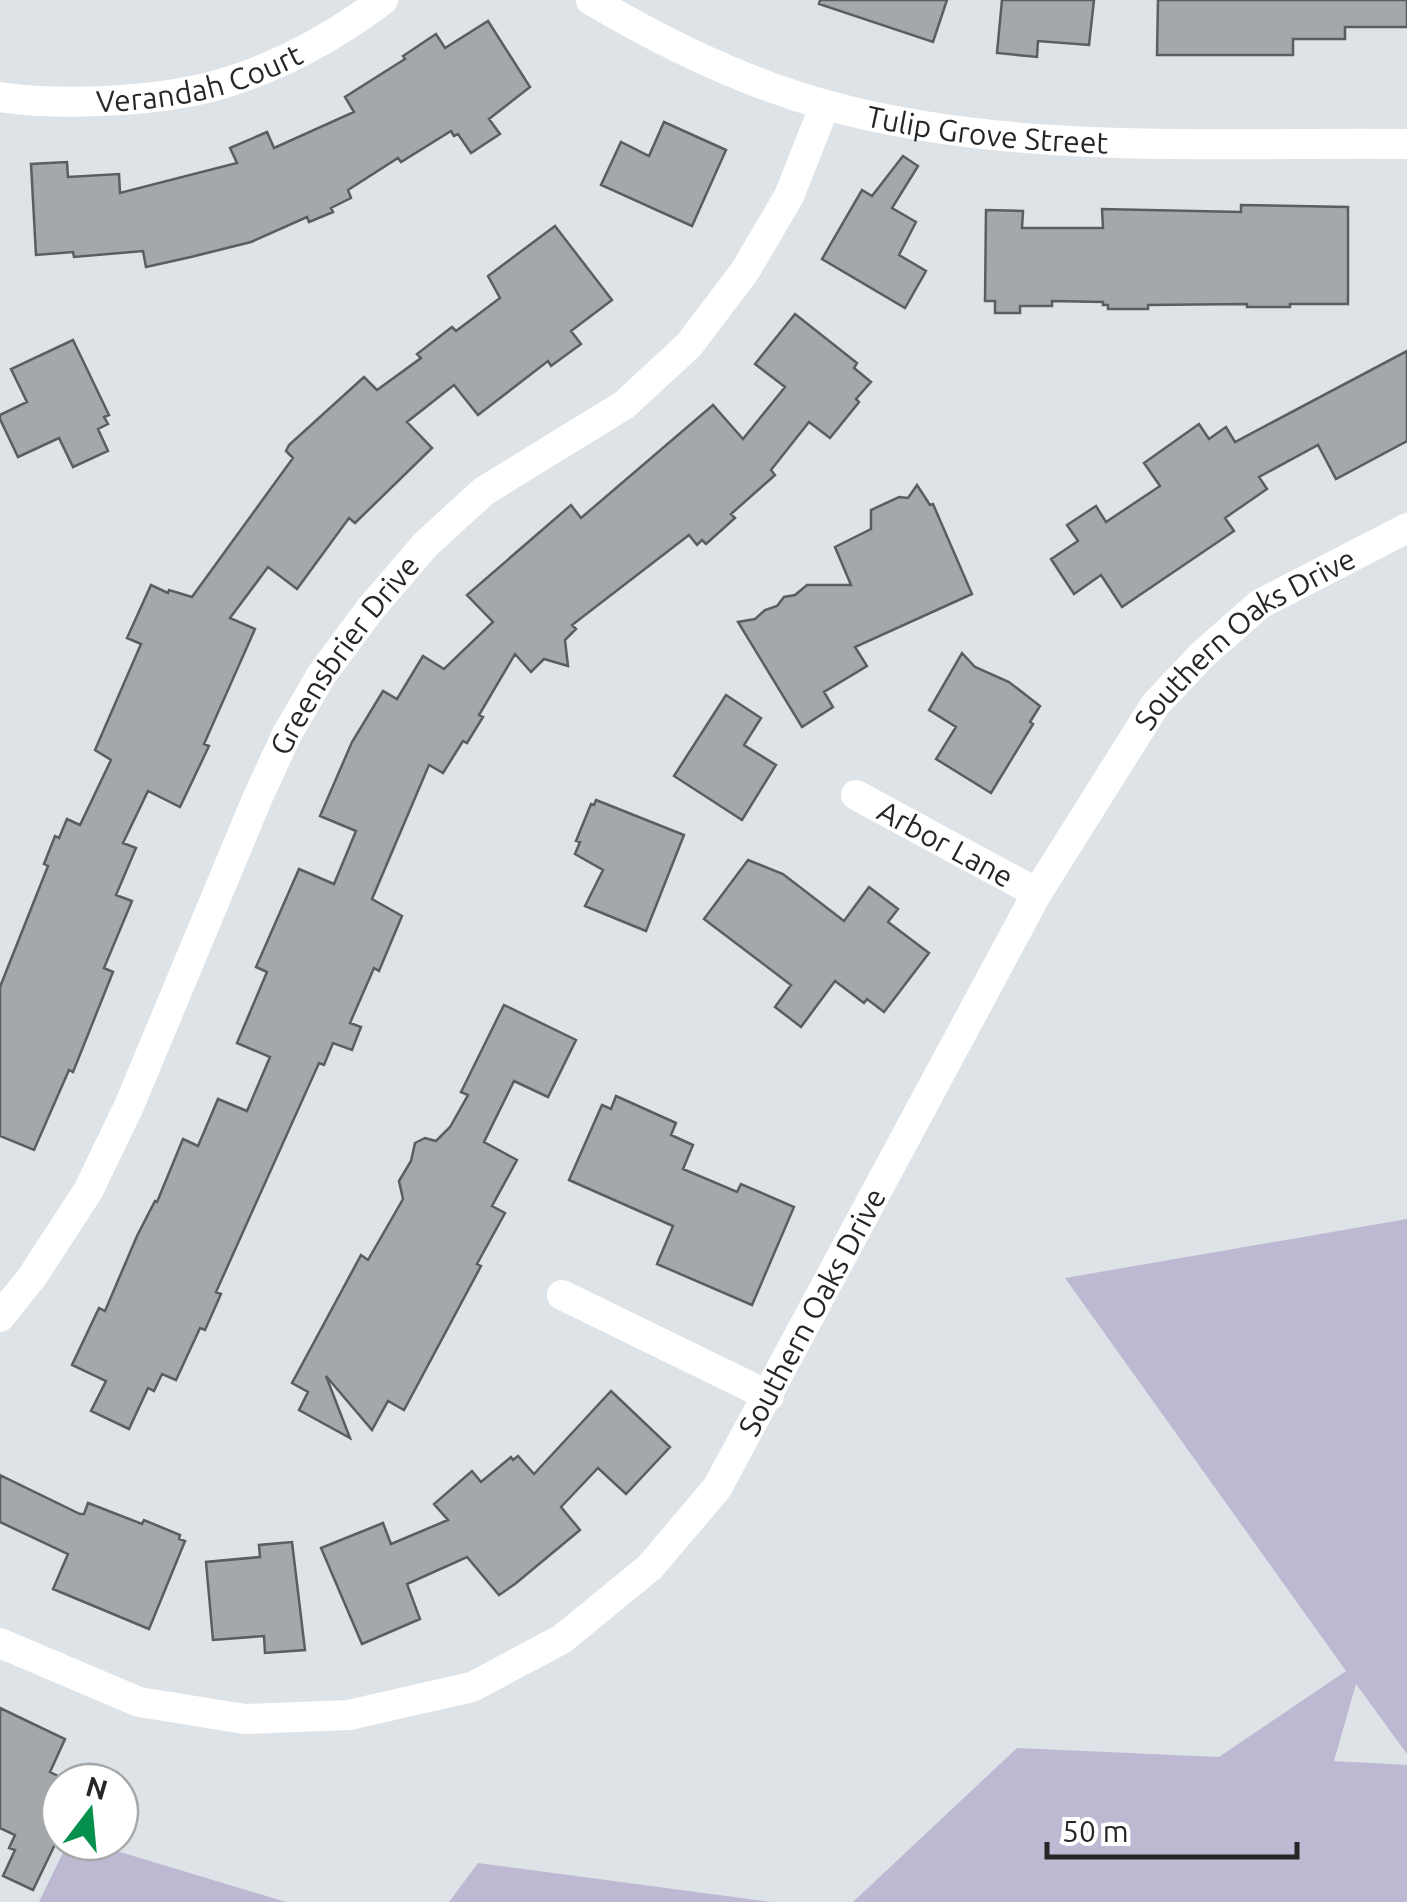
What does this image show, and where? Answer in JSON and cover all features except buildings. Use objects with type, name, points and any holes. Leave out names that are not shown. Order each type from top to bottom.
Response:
[{"type":"street","name":"Verandah Court","points":[[0,97],[29,102],[132,99],[219,85],[292,56],[384,0]]},
{"type":"street","name":"Tulip Grove Street","points":[[592,0],[654,37],[730,71],[825,104],[902,122],[998,135],[1086,141],[1407,144]]},
{"type":"street","name":"Greensbrier Drive","points":[[0,1317],[32,1277],[88,1191],[130,1106],[272,767],[322,674],[370,608],[426,544],[484,491],[624,405],[689,345],[745,270],[789,196],[825,104]]},
{"type":"street","name":"Southern Oaks Drive","points":[[0,1643],[138,1702],[245,1719],[349,1715],[472,1687],[562,1639],[650,1567],[717,1488],[1037,893],[1155,705],[1203,654],[1260,604],[1407,528]]},
{"type":"street","name":"Arbor Lane","points":[[856,795],[1037,893]]},
{"type":"street","points":[[562,1294],[769,1396]]},
{"type":"shaded area","points":[[1407,1219],[1407,1754],[1356,1684],[1334,1761],[1407,1765],[1407,1902],[853,1902],[1017,1748],[1219,1757],[1346,1671],[1065,1278]]},
{"type":"shaded area","points":[[140,1858],[286,1902],[39,1902],[58,1862],[140,1862]]},
{"type":"shaded area","points":[[478,1863],[772,1902],[449,1902]]}]
